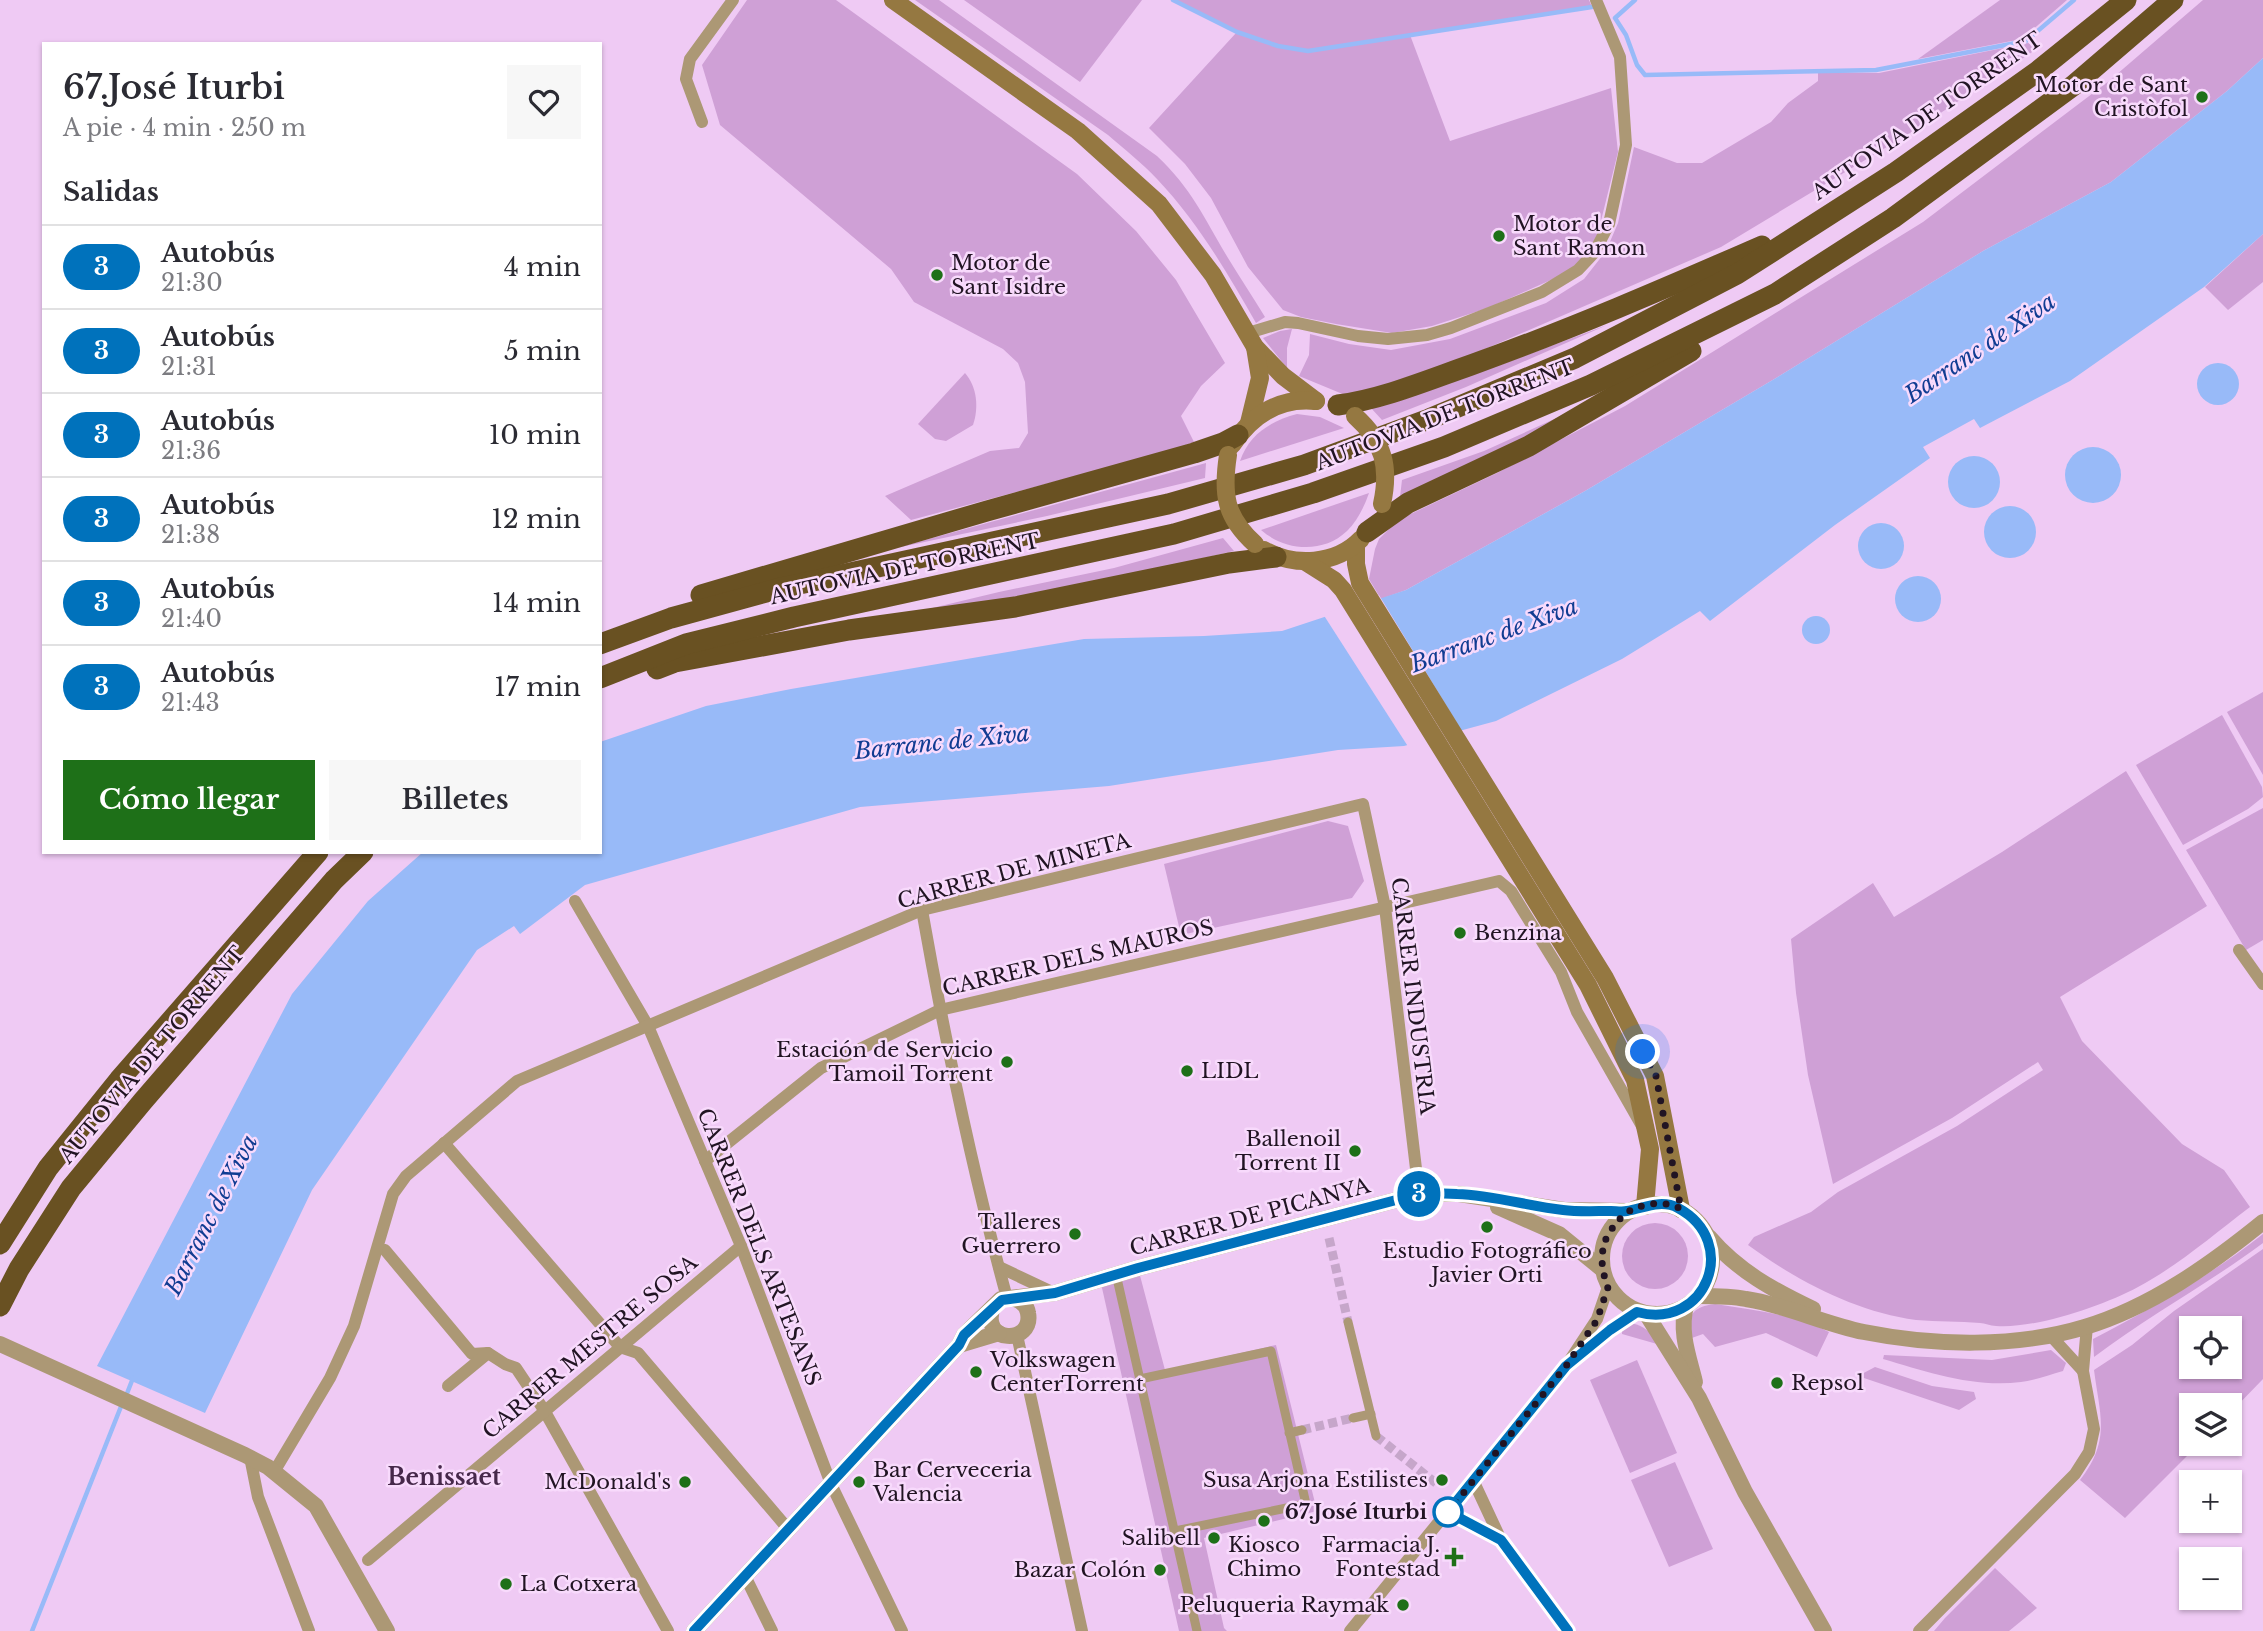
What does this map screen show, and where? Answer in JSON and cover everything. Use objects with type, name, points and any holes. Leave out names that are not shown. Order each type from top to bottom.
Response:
[{"type":"highway","name":"AUTOVIA DE TORRENT","points":[[602,643],[671,618],[781,588],[1168,505],[1304,465],[1429,419],[1575,358],[1737,274],[1896,172],[2038,71],[2126,0]]},
{"type":"highway","name":"AUTOVIA DE TORRENT","points":[[602,677],[686,644],[794,617],[1174,534],[1313,493],[1444,447],[1591,385],[1775,294],[1893,218],[2074,85],[2172,0]]},
{"type":"highway","points":[[1346,410],[1363,401],[1545,338],[1818,221]]},
{"type":"highway","points":[[1361,538],[1408,503],[1488,467],[1568,424],[1740,322],[1775,294]]},
{"type":"highway","points":[[602,630],[667,605],[1194,453],[1223,443],[1244,429]]},
{"type":"highway","points":[[602,691],[675,662],[849,630],[1015,607],[1228,563],[1276,556]]},
{"type":"highway","name":"AUTOVIA DE TORRENT","points":[[0,1244],[48,1168],[119,1080],[316,854]]},
{"type":"highway","name":"AUTOVIA DE TORRENT","points":[[0,1306],[19,1269],[71,1188],[334,880],[361,854]]},
{"type":"main road","points":[[893,0],[1078,131],[1159,205],[1213,275],[1251,340],[1285,378],[1316,401]]},
{"type":"main road","points":[[1244,429],[1268,409],[1303,399],[1346,410],[1374,437],[1383,456],[1386,480],[1377,518],[1361,538],[1324,559],[1304,561],[1276,556],[1245,535],[1229,511],[1224,483],[1228,455],[1244,429],[1260,379],[1251,340]]},
{"type":"main road","points":[[1361,538],[1356,564],[1360,583],[1588,985],[1635,1080],[1650,1149],[1636,1209]]},
{"type":"main road","points":[[1304,561],[1334,580],[1343,590],[1605,978],[1656,1076],[1681,1209]]},
{"type":"street","points":[[702,122],[686,79],[690,59],[733,0]]},
{"type":"street","points":[[1251,340],[1285,322],[1388,340],[1427,335],[1542,292],[1578,270],[1594,253],[1609,224],[1626,145],[1620,57],[1596,0]]},
{"type":"street","name":"CARRER INDUSTRIA","points":[[1363,804],[1385,907],[1419,1194]]},
{"type":"street","name":"CARRER DE MINETA","points":[[648,1026],[922,910],[1363,804]]},
{"type":"street","name":"CARRER DELS MAUROS","points":[[705,1161],[821,1068],[940,1010],[1499,881],[1511,891],[1561,972],[1577,1012],[1628,1104],[1647,1131]]},
{"type":"street","name":"CARRER DELS ARTESANS","points":[[575,901],[648,1026],[741,1246],[831,1484],[902,1631]]},
{"type":"street","points":[[922,910],[940,1010],[999,1267],[1010,1298]]},
{"type":"street","points":[[2239,950],[2263,984]]},
{"type":"street","points":[[271,1470],[330,1378],[354,1326],[393,1194],[406,1176],[517,1081],[648,1026]]},
{"type":"street","points":[[444,1143],[620,1347],[638,1353],[789,1530]]},
{"type":"street","name":"CARRER DE PICANYA","points":[[1010,1298],[1055,1293],[1419,1194],[1459,1194],[1564,1210],[1636,1209]]},
{"type":"street","name":"CARRER DE PICANYA","points":[[1459,1194],[1511,1212],[1559,1234],[1602,1269]]},
{"type":"street","points":[[1859,1331],[1777,1293],[1724,1254],[1700,1224],[1673,1205],[1658,1203],[1636,1209],[1616,1222],[1603,1244],[1602,1269],[1608,1287],[1620,1302],[1642,1313],[1669,1314],[1692,1301],[1749,1299],[1859,1331],[1895,1338],[1968,1343],[2051,1336],[2087,1326],[2134,1307],[2180,1283],[2263,1222]]},
{"type":"street","points":[[1699,1398],[1682,1322],[1692,1301],[1707,1282],[1711,1252],[1708,1236]]},
{"type":"street","name":"CARRER MESTRE SOSA","points":[[368,1560],[741,1246]]},
{"type":"street","points":[[385,1250],[472,1354],[488,1353],[516,1368],[544,1410],[668,1631]]},
{"type":"street","points":[[999,1267],[1055,1293]]},
{"type":"street","points":[[1116,1275],[1197,1631]]},
{"type":"street","points":[[1350,1631],[1566,1366],[1597,1320],[1608,1287]]},
{"type":"street","name":"CARRER DE PICANYA","points":[[1029,1315],[1055,1293]]},
{"type":"street","points":[[694,1631],[996,1303],[1010,1298],[1024,1304],[1029,1315],[1026,1327],[1017,1335],[999,1334],[959,1345]]},
{"type":"street","points":[[993,1307],[990,1319],[999,1334]]},
{"type":"street","points":[[1566,1366],[1610,1330],[1642,1313]]},
{"type":"street","points":[[1642,1313],[1699,1398],[1745,1492],[1824,1631]]},
{"type":"street","points":[[1348,1322],[1376,1436]]},
{"type":"street","points":[[1919,1631],[2075,1474],[2090,1452],[2094,1429],[2083,1371],[2087,1326]]},
{"type":"street","points":[[1017,1335],[1082,1631]]},
{"type":"street","points":[[2051,1336],[2083,1371]]},
{"type":"street","points":[[0,1344],[247,1456],[271,1470],[316,1506],[387,1631]]},
{"type":"street","points":[[1140,1379],[1271,1350],[1307,1504],[1175,1531]]},
{"type":"street","points":[[448,1386],[488,1353]]},
{"type":"street","points":[[1353,1418],[1371,1414]]},
{"type":"street","points":[[1289,1433],[1302,1430]]},
{"type":"street","points":[[247,1456],[258,1497],[309,1631]]},
{"type":"street","points":[[1473,1480],[1501,1540],[1568,1631]]},
{"type":"street","points":[[1448,1512],[1501,1540]]},
{"type":"street","points":[[746,1576],[772,1631]]},
{"type":"shaded area","points":[[747,0],[836,0],[1077,174],[1136,231],[1176,280],[1225,363],[1201,386],[1181,416],[1194,442],[911,520],[885,496],[990,451],[1019,448],[1028,433],[1025,382],[1018,363],[1003,349],[914,302],[891,269],[720,125],[702,65]]},
{"type":"shaded area","points":[[915,0],[939,0],[1157,156],[1189,192],[1265,317],[1256,323],[1198,230],[1172,195],[1139,162],[1108,135]]},
{"type":"shaded area","points":[[964,0],[1142,0],[1080,82]]},
{"type":"shaded area","points":[[1173,0],[1589,0],[1592,7],[1410,35],[1450,141],[1611,88],[1618,152],[1596,241],[1582,262],[1562,275],[1488,308],[1432,326],[1392,333],[1301,317],[1283,310],[1248,267],[1211,198],[1185,164],[1149,128],[1236,33]]},
{"type":"shaded area","points":[[2000,0],[2067,0],[2022,39],[1918,59]]},
{"type":"shaded area","points":[[2203,0],[2263,0],[2263,58],[2227,91],[2111,182],[1983,251],[1585,491],[1406,590],[1381,599],[1369,579],[1375,549],[1379,539],[1398,520],[1497,473],[1625,406],[1923,222],[2109,81]]},
{"type":"shaded area","points":[[2028,43],[2038,48],[1915,130],[1721,247],[1469,356],[1363,394],[1345,395],[1299,376],[1309,355],[1310,334],[1349,344],[1391,350],[1450,339],[1546,303],[1584,279],[1606,251],[1618,223],[1634,147],[1677,163],[1702,163],[1771,122],[1788,103],[1818,81],[1818,72],[1879,73]]},
{"type":"shaded area","points":[[2263,234],[2263,282],[2228,310],[2205,287]]},
{"type":"shaded area","points":[[1607,325],[1466,387],[1382,420],[1371,408],[1497,366]]},
{"type":"shaded area","points":[[1292,329],[1287,348],[1287,368],[1263,338]]},
{"type":"shaded area","points":[[965,373],[976,398],[973,425],[946,441],[935,439],[918,424]]},
{"type":"shaded area","points":[[1596,400],[1557,423],[1400,497],[1402,480],[1484,451]]},
{"type":"shaded area","points":[[1297,414],[1320,417],[1344,428],[1240,461],[1249,443],[1262,430],[1278,420]]},
{"type":"shaded area","points":[[1206,463],[1205,478],[1047,516],[896,548]]},
{"type":"shaded area","points":[[1369,493],[1351,527],[1327,544],[1292,546],[1261,530]]},
{"type":"shaded area","points":[[1223,538],[1234,551],[1069,587],[903,615],[1114,568]]},
{"type":"shaded area","points":[[2263,692],[2263,775],[2227,712]]},
{"type":"shaded area","points":[[2222,715],[2262,787],[2263,797],[2248,809],[2183,845],[2136,765]]},
{"type":"shaded area","points":[[2126,771],[2207,906],[2060,997],[2082,1041],[2182,1144],[2224,1170],[2250,1207],[2182,1259],[2138,1287],[2107,1302],[2069,1315],[2012,1326],[1916,1320],[1871,1310],[1828,1293],[1786,1271],[1748,1245],[1754,1237],[1811,1212],[1838,1192],[1957,1126],[2043,1070],[2038,1062],[1952,1118],[1833,1184],[1808,1075],[1791,939],[1873,883],[1894,917],[2002,852]]},
{"type":"shaded area","points":[[2263,808],[2263,940],[2246,950],[2186,850]]},
{"type":"shaded area","points":[[1328,821],[1348,826],[1364,881],[1352,898],[1181,935],[1164,864]]},
{"type":"shaded area","points":[[1648,1223],[1662,1223],[1674,1228],[1683,1237],[1688,1256],[1686,1269],[1679,1280],[1662,1289],[1648,1289],[1636,1284],[1627,1275],[1622,1263],[1622,1249],[1627,1237],[1636,1228]]},
{"type":"shaded area","points":[[2263,1234],[2263,1243],[2094,1357],[2093,1339],[2180,1291]]},
{"type":"shaded area","points":[[2263,1249],[2263,1379],[2242,1401],[2242,1393],[2179,1393],[2179,1456],[2187,1456],[2125,1518],[2080,1480],[2090,1466],[2100,1440],[2100,1414],[2094,1370],[2132,1345],[2174,1311]]},
{"type":"shaded area","points":[[1138,1268],[1165,1370],[1276,1345],[1317,1511],[1204,1538],[1224,1628],[1227,1631],[1179,1631],[1100,1279]]},
{"type":"shaded area","points":[[1715,1304],[1787,1317],[1829,1332],[1817,1357],[1766,1333],[1715,1347],[1703,1334],[1689,1339],[1692,1314],[1700,1308]]},
{"type":"shaded area","points":[[1631,1323],[1647,1330],[1657,1344],[1622,1334],[1622,1328]]},
{"type":"shaded area","points":[[2051,1350],[2066,1363],[2063,1371],[2026,1381],[2003,1383],[1951,1378],[1883,1359],[1884,1355],[1992,1360]]},
{"type":"shaded area","points":[[1637,1360],[1677,1453],[1630,1473],[1590,1380]]},
{"type":"shaded area","points":[[1875,1367],[1932,1386],[1974,1392],[1976,1399],[1959,1410],[1858,1376]]},
{"type":"shaded area","points":[[1675,1462],[1713,1549],[1669,1567],[1631,1480]]},
{"type":"shaded area","points":[[1995,1568],[2037,1608],[2009,1631],[1934,1631],[1945,1618]]},
{"type":"water","points":[[2263,58],[2263,234],[2204,287],[2070,381],[1980,428],[1974,419],[1923,447],[1930,458],[1835,525],[1710,621],[1700,611],[1622,659],[1496,721],[1404,746],[1338,750],[1109,786],[860,807],[585,885],[520,934],[514,926],[477,950],[312,1190],[205,1413],[97,1366],[292,994],[368,901],[421,854],[602,854],[602,741],[706,706],[1084,639],[1282,631],[1406,590],[1585,491],[1983,251],[2111,182],[2227,91]]},
{"type":"water","points":[[2218,363],[2233,369],[2239,384],[2233,399],[2218,405],[2203,399],[2197,384],[2203,369]]},
{"type":"water","points":[[2093,447],[2104,449],[2113,455],[2119,464],[2119,486],[2113,495],[2104,501],[2093,503],[2082,501],[2073,495],[2067,486],[2065,475],[2067,464],[2073,455],[2082,449]]},
{"type":"water","points":[[1974,456],[1984,458],[1992,464],[1998,472],[1998,492],[1992,500],[1984,506],[1974,508],[1964,506],[1956,500],[1950,492],[1948,482],[1950,472],[1956,464],[1964,458]]},
{"type":"water","points":[[2010,506],[2020,508],[2028,514],[2034,522],[2034,542],[2028,550],[2020,556],[2010,558],[2000,556],[1992,550],[1986,542],[1984,532],[1986,522],[1992,514],[2000,508]]},
{"type":"water","points":[[1881,523],[1897,530],[1904,546],[1897,562],[1881,569],[1865,562],[1858,546],[1865,530]]},
{"type":"water","points":[[1918,576],[1934,583],[1941,599],[1934,615],[1918,622],[1902,615],[1895,599],[1902,583]]},
{"type":"water","points":[[1816,616],[1826,620],[1830,630],[1826,640],[1816,644],[1806,640],[1802,630],[1806,620]]},
{"type":"pier","points":[[1379,595],[1463,733],[1409,748],[1323,614]]},
{"type":"waterway","points":[[1173,0],[1237,32],[1278,46],[1308,51],[1592,7]]},
{"type":"waterway","points":[[1635,0],[1615,18],[1626,35],[1637,65],[1645,75],[1876,70],[2026,41],[2074,0]]},
{"type":"waterway","name":"Barranc de Xiva","points":[[126,1396],[133,1378]]},
{"type":"waterway","name":"Barranc de Xiva","points":[[32,1631],[122,1404]]},
{"type":"tunnel","points":[[1329,1238],[1348,1322]]},
{"type":"tunnel","points":[[1302,1430],[1353,1418]]},
{"type":"tunnel","points":[[1376,1436],[1437,1484]]},
{"type":"bus line","name":"3","points":[[694,1631],[959,1345],[964,1335],[1002,1300],[1055,1293],[1138,1268],[1419,1194],[1459,1194],[1564,1210],[1627,1211],[1658,1203],[1673,1205],[1700,1224],[1708,1236],[1710,1267],[1707,1282],[1699,1296],[1686,1307],[1669,1314],[1647,1315],[1637,1312],[1566,1366],[1448,1512],[1501,1540],[1568,1631]]},
{"type":"place","name":"Motor de Sant Cristòfol","points":[[2202,97]]},
{"type":"place","name":"Motor de Sant Ramon","points":[[1499,236]]},
{"type":"place","name":"Motor de Sant Isidre","points":[[937,275]]},
{"type":"place","name":"Benzina","points":[[1460,933]]},
{"type":"place","name":"Estación de Servicio Tamoil Torrent","points":[[1007,1062]]},
{"type":"place","name":"LIDL","points":[[1187,1071]]},
{"type":"place","name":"Ballenoil Torrent II","points":[[1355,1151]]},
{"type":"place","name":"Estudio Fotográfico Javier Orti","points":[[1487,1227]]},
{"type":"place","name":"Talleres Guerrero","points":[[1075,1234]]},
{"type":"place","name":"Volkswagen CenterTorrent","points":[[976,1372]]},
{"type":"place","name":"Repsol","points":[[1777,1383]]},
{"type":"place","name":"Susa Arjona Estilistes","points":[[1442,1480]]},
{"type":"place","name":"McDonald's","points":[[685,1482]]},
{"type":"place","name":"Bar Cerveceria Valencia","points":[[859,1482]]},
{"type":"place","name":"67.José Iturbi","points":[[1448,1512]]},
{"type":"place","name":"Kiosco Chimo","points":[[1264,1521]]},
{"type":"place","name":"Salibell","points":[[1214,1538]]},
{"type":"place","name":"Farmacia J. Fontestad","points":[[1454,1557]]},
{"type":"place","name":"Bazar Colón","points":[[1160,1570]]},
{"type":"place","name":"La Cotxera","points":[[506,1584]]},
{"type":"place","name":"Peluqueria Raymak","points":[[1403,1605]]},
{"type":"district","name":"Benissaet","points":[[444,1477]]},
{"type":"route","points":[[1448,1512],[1566,1366],[1597,1320],[1608,1287],[1602,1269],[1603,1244],[1616,1222],[1633,1208],[1658,1203],[1681,1209],[1656,1076],[1643,1052]]}]
